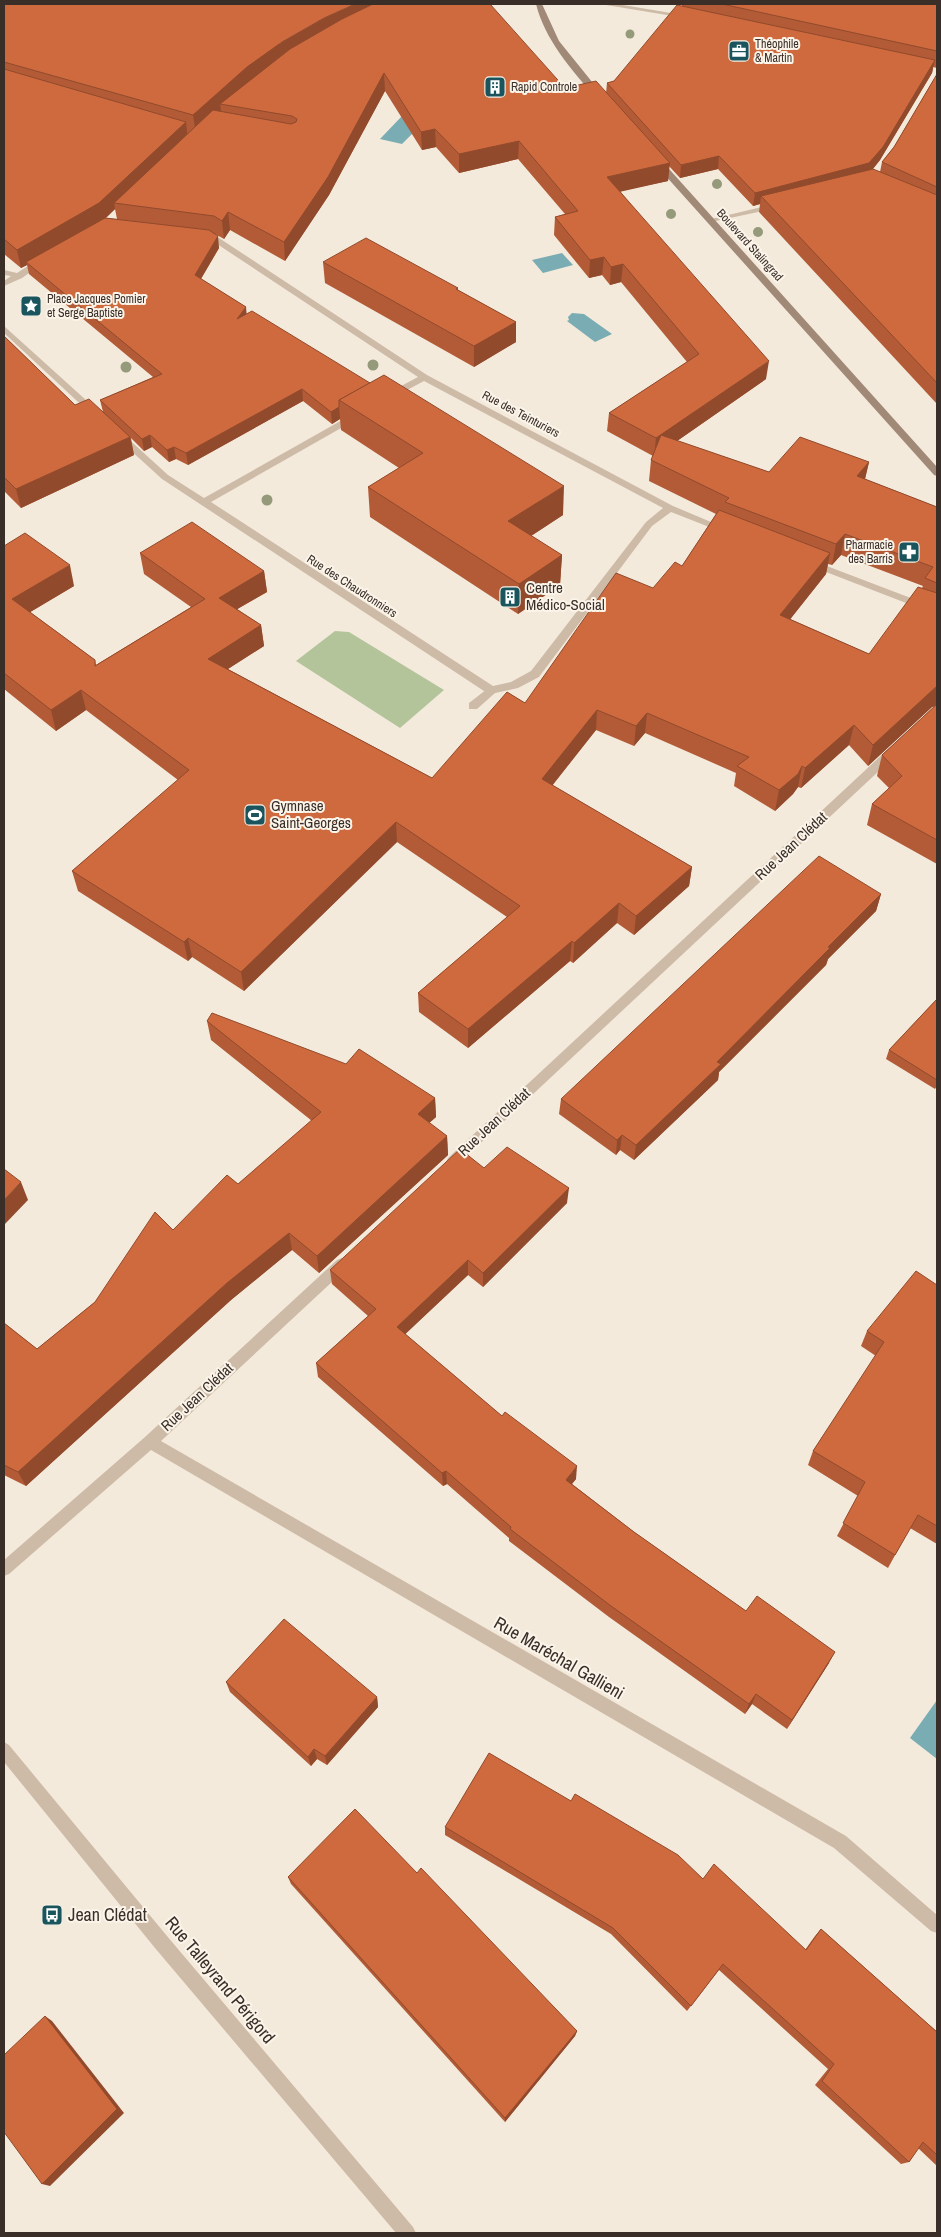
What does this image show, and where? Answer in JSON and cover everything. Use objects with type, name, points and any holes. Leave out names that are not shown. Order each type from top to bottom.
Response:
[{"type":"main road","points":[[539,4],[549,30],[568,62],[607,105]]},
{"type":"main road","name":"Boulevard Stalingrad","points":[[652,155],[937,473]]},
{"type":"street","points":[[604,4],[648,6],[695,18]]},
{"type":"street","points":[[711,220],[783,204]]},
{"type":"street","name":"Rue des Teinturiers","points":[[193,236],[213,238],[424,376],[670,508],[734,533]]},
{"type":"street","points":[[4,284],[48,258]]},
{"type":"street","points":[[4,272],[19,276]]},
{"type":"street","points":[[4,329],[99,417]]},
{"type":"street","points":[[382,401],[424,376]]},
{"type":"street","points":[[204,502],[365,410]]},
{"type":"street","name":"Rue des Chaudronniers","points":[[114,430],[165,477],[491,690]]},
{"type":"street","points":[[473,706],[491,690],[514,686],[535,674],[649,524],[670,508]]},
{"type":"street","points":[[799,558],[937,612]]},
{"type":"street","name":"Rue Jean Clédat","points":[[440,1172],[902,744]]},
{"type":"street","name":"Rue Jean Clédat","points":[[4,1570],[150,1442],[353,1253]]},
{"type":"street","name":"Rue Maréchal Gallieni","points":[[150,1442],[840,1842],[937,1925]]},
{"type":"street","name":"Rue Talleyrand Périgord","points":[[4,1750],[161,1942],[407,2233]]},
{"type":"green space","points":[[335,631],[349,632],[444,690],[400,728],[296,661]]},
{"type":"water","points":[[402,116],[424,122],[402,144],[380,139]]},
{"type":"water","points":[[562,253],[573,265],[543,273],[532,260]]},
{"type":"water","points":[[572,313],[584,314],[612,334],[595,342],[567,321]]},
{"type":"water","points":[[937,1700],[937,1759],[910,1738]]},
{"type":"building","points":[[4,4],[355,4],[324,18],[282,42],[247,67],[193,115],[4,62]]},
{"type":"building","points":[[373,4],[490,4],[565,88],[596,81],[670,163],[607,177],[769,361],[656,438],[609,413],[699,354],[623,264],[611,267],[604,257],[590,260],[555,217],[578,211],[519,141],[459,154],[435,129],[421,132],[384,73],[328,177],[284,242],[228,212],[222,221],[214,216],[114,203],[213,110],[291,124],[296,122],[297,119],[292,116],[220,104],[290,49],[342,19]]},
{"type":"building","points":[[722,4],[937,4],[937,51]]},
{"type":"building","points":[[677,5],[935,60],[883,147],[869,163],[755,193],[719,156],[681,165],[607,83],[614,81]]},
{"type":"building","points":[[4,69],[186,122],[99,203],[17,250],[4,239]]},
{"type":"building","points":[[937,74],[937,187],[882,162],[894,147]]},
{"type":"building","points":[[873,169],[937,195],[937,383],[761,196]]},
{"type":"building","points":[[105,218],[209,230],[218,236],[195,275],[246,307],[237,319],[252,311],[370,383],[339,400],[339,407],[331,412],[302,389],[186,453],[174,447],[167,450],[150,435],[142,439],[100,400],[162,374],[26,262]]},
{"type":"building","points":[[366,238],[516,322],[474,346],[323,262]]},
{"type":"building","points":[[4,336],[75,405],[89,399],[130,437],[16,489],[4,477]]},
{"type":"building","points":[[384,375],[564,486],[508,521],[562,555],[519,584],[368,487],[423,453],[339,400]]},
{"type":"building","points":[[661,435],[769,472],[800,437],[869,462],[857,476],[937,507],[937,583],[925,578],[933,567],[845,534],[836,544],[725,502],[729,498],[651,460]]},
{"type":"building","points":[[719,510],[830,553],[780,615],[869,654],[918,587],[937,593],[937,686],[873,745],[854,725],[805,768],[802,766],[798,774],[779,790],[737,766],[749,757],[647,713],[636,726],[597,710],[542,779],[692,867],[636,916],[619,903],[574,943],[572,941],[468,1029],[418,993],[520,906],[396,822],[241,972],[188,938],[184,942],[72,871],[189,770],[81,690],[51,710],[4,673],[4,546],[25,533],[70,565],[12,599],[95,660],[95,666],[205,599],[140,553],[192,522],[264,571],[219,598],[261,625],[208,659],[432,778],[507,692],[525,703],[616,573],[653,588],[675,562],[682,566]]},
{"type":"building","points":[[937,704],[937,840],[872,804],[902,776],[882,755]]},
{"type":"building","points":[[819,856],[881,894],[717,1062],[721,1064],[636,1145],[622,1135],[617,1140],[561,1099]]},
{"type":"building","points":[[937,999],[937,1080],[889,1050]]},
{"type":"building","points":[[212,1013],[346,1064],[359,1049],[435,1098],[418,1114],[447,1136],[317,1256],[289,1233],[227,1283],[18,1472],[4,1465],[4,1323],[37,1349],[95,1302],[155,1212],[173,1230],[227,1175],[238,1184],[321,1112],[207,1021]]},
{"type":"building","points":[[507,1147],[569,1188],[483,1273],[468,1260],[397,1327],[502,1416],[505,1412],[577,1466],[566,1480],[634,1532],[746,1611],[757,1596],[835,1652],[792,1720],[756,1694],[749,1704],[611,1606],[510,1529],[511,1527],[446,1471],[442,1473],[316,1363],[376,1309],[330,1270],[460,1149],[484,1168]]},
{"type":"building","points":[[4,1169],[21,1182],[4,1200]]},
{"type":"building","points":[[916,1271],[937,1285],[937,1526],[918,1515],[895,1555],[843,1523],[865,1482],[813,1451],[884,1342],[867,1331]]},
{"type":"building","points":[[284,1619],[377,1697],[325,1756],[314,1749],[308,1757],[226,1682]]},
{"type":"building","points":[[489,1753],[571,1801],[575,1794],[678,1855],[703,1879],[714,1864],[806,1950],[821,1929],[937,2032],[937,2155],[923,2142],[909,2162],[822,2081],[834,2064],[723,1964],[691,2006],[613,1928],[445,1827]]},
{"type":"building","points":[[355,1809],[417,1873],[421,1868],[577,2031],[505,2118],[288,1877]]},
{"type":"building","points":[[45,2016],[117,2109],[42,2184],[4,2132],[4,2055]]},
{"type":"place","name":"Théophile & Martin","points":[[739,51]]},
{"type":"place","name":"Rapid Controle","points":[[495,87]]},
{"type":"place","name":"Place Jacques Pomier et Serge Baptiste","points":[[31,306]]},
{"type":"place","name":"Pharmacie des Barris","points":[[909,552]]},
{"type":"place","name":"Centre Médico-Social","points":[[510,597]]},
{"type":"place","name":"Gymnase Saint-Georges","points":[[255,815]]},
{"type":"place","name":"Jean Clédat","points":[[52,1915]]}]
